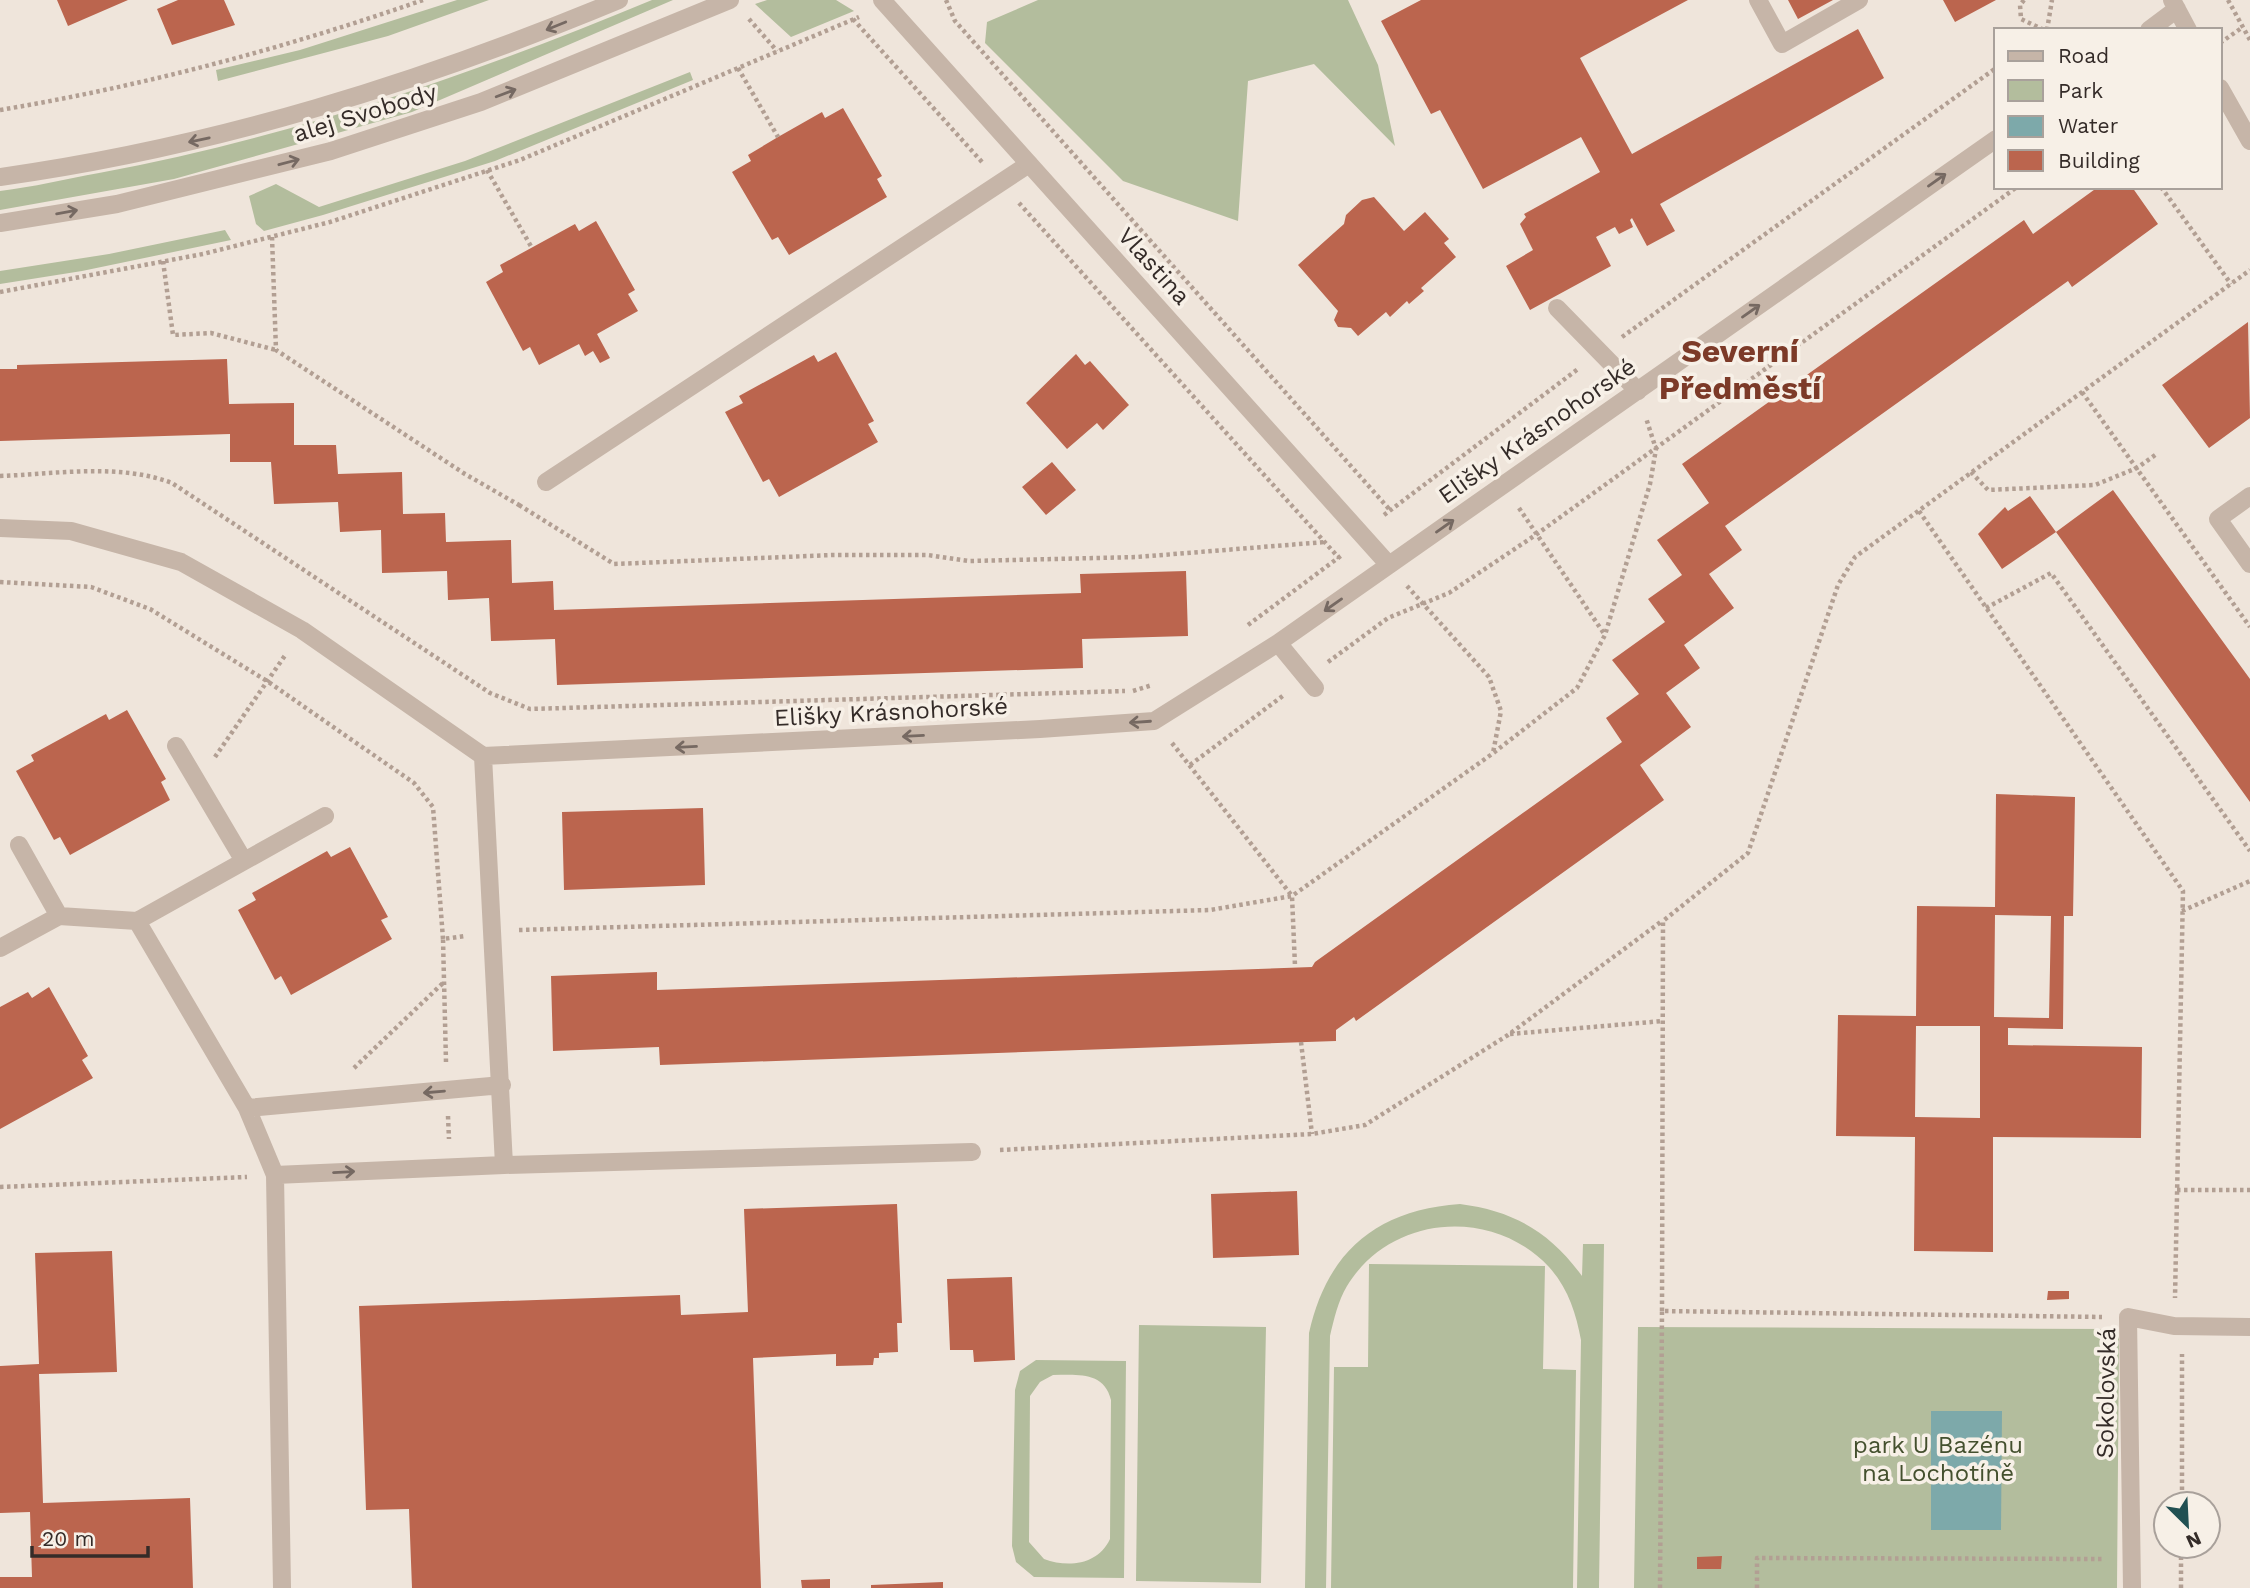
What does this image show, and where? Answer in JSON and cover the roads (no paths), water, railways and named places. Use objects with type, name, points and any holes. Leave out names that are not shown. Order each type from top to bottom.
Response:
[{"type":"street","name":"alej Svobody","points":[[0,177],[119,157],[294,116],[482,55],[619,0]]},
{"type":"street","points":[[1758,0],[1782,44],[1859,0]]},
{"type":"street","name":"Vlastina","points":[[885,4],[1389,565]]},
{"type":"street","name":"alej Svobody","points":[[0,223],[117,204],[331,151],[481,102],[735,5]]},
{"type":"street","points":[[2151,28],[2174,5],[2187,28]]},
{"type":"street","points":[[2222,92],[2250,141]]},
{"type":"street","name":"Elišky Krásnohorské","points":[[483,756],[1027,730],[1154,721],[1278,643],[1994,140]]},
{"type":"street","points":[[546,482],[1029,164]]},
{"type":"street","points":[[1557,308],[1637,391]]},
{"type":"street","points":[[2250,496],[2218,519],[2250,564]]},
{"type":"street","points":[[0,528],[71,531],[181,562],[302,629],[483,756],[491,931],[502,1085],[504,1165]]},
{"type":"street","points":[[1278,643],[1311,683]]},
{"type":"street","points":[[176,746],[244,861]]},
{"type":"street","points":[[0,948],[59,916],[137,920],[325,816]]},
{"type":"street","points":[[19,845],[59,916]]},
{"type":"street","points":[[137,920],[247,1108],[275,1175],[282,1588]]},
{"type":"street","points":[[247,1108],[502,1085]]},
{"type":"street","points":[[275,1175],[504,1165],[972,1152]]},
{"type":"street","name":"Sokolovská","points":[[2132,1588],[2128,1317],[2174,1326],[2250,1327]]},
{"type":"water","points":[[1931,1411],[2002,1411],[2001,1530],[1931,1530]]},
{"type":"district","name":"Severní Předměstí","points":[[1740,370]]},
{"type":"park label","name":"park U Bazénu na Lochotíně","points":[[1938,1459]]}]
